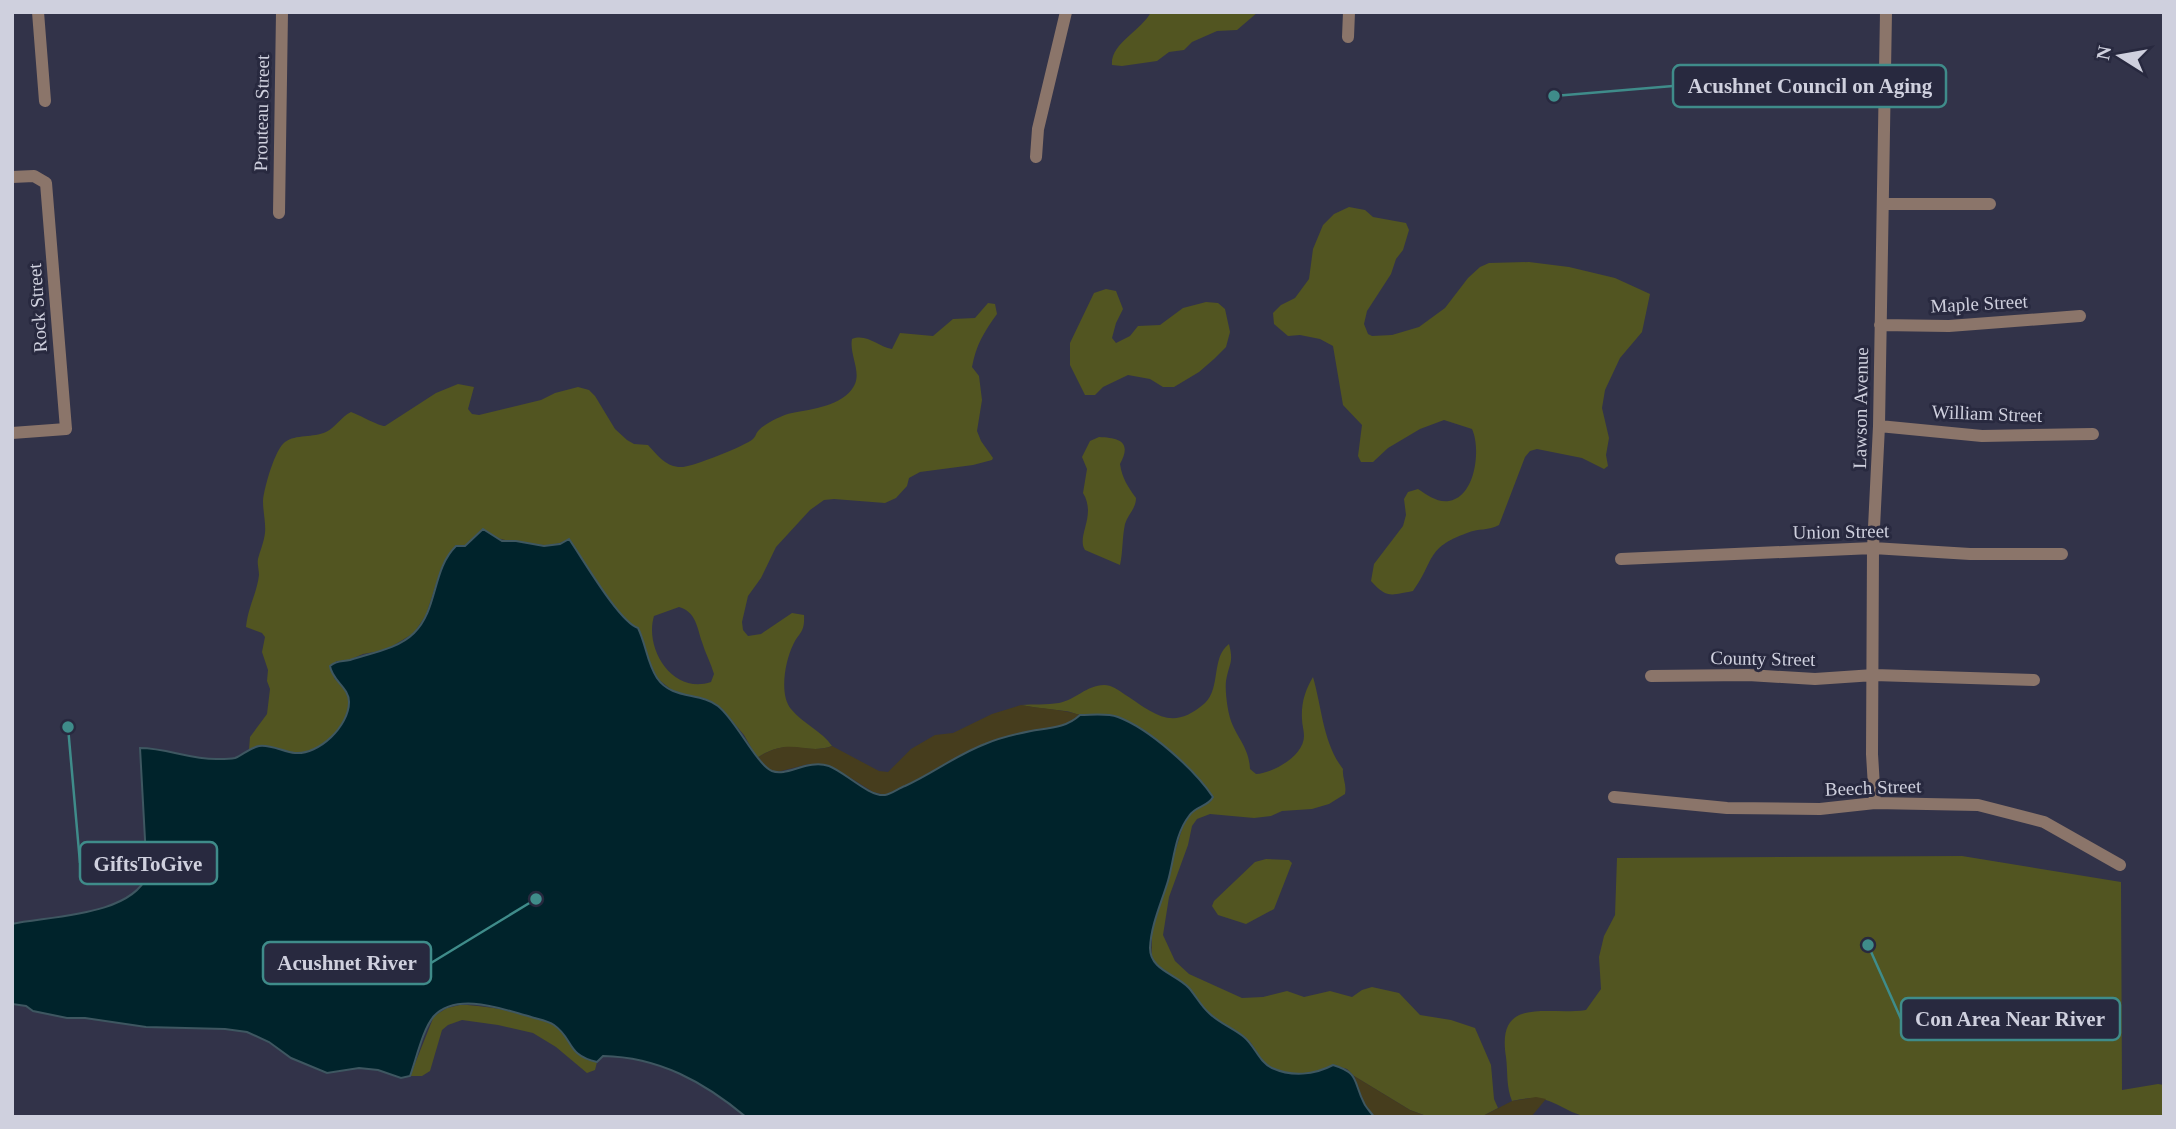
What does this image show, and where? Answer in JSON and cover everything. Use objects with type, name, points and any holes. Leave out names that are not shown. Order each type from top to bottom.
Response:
[{"type":"street","points":[[38,12],[45,101]]},
{"type":"street","name":"Prouteau Street","points":[[278,214],[282,12]]},
{"type":"street","points":[[1036,158],[1038,129],[1056,63],[1066,12]]},
{"type":"street","points":[[1348,37],[1349,12]]},
{"type":"street","name":"Lawson Avenue","points":[[1875,803],[1872,754],[1873,548],[1879,426],[1886,12]]},
{"type":"street","name":"Rock Street","points":[[12,177],[34,176],[46,183],[65,429],[12,433]]},
{"type":"street","points":[[1884,204],[1990,204]]},
{"type":"street","name":"Maple Street","points":[[1880,325],[1949,326],[2080,316]]},
{"type":"street","name":"William Street","points":[[1879,426],[1982,436],[2093,434]]},
{"type":"street","name":"Union Street","points":[[1621,559],[1873,548],[1970,554],[2062,554]]},
{"type":"street","name":"County Street","points":[[1651,676],[1748,675],[1815,679],[1874,675],[2034,680]]},
{"type":"street","name":"Beech Street","points":[[1614,797],[1727,808],[1820,809],[1875,803],[1978,805],[2044,822],[2120,865]]},
{"type":"green space","points":[[1151,12],[1258,12],[1237,30],[1217,31],[1192,42],[1184,50],[1169,52],[1157,61],[1112,65],[1113,57],[1121,44]]},
{"type":"green space","points":[[1349,207],[1365,210],[1373,217],[1406,223],[1409,230],[1391,274],[1367,311],[1364,324],[1368,334],[1372,336],[1392,335],[1419,327],[1445,308],[1468,278],[1489,263],[1529,262],[1569,267],[1615,278],[1650,294],[1642,332],[1620,358],[1605,390],[1602,408],[1609,438],[1606,455],[1608,466],[1604,469],[1582,458],[1537,449],[1530,451],[1525,457],[1499,525],[1471,531],[1444,544],[1432,556],[1413,591],[1394,594],[1381,591],[1371,581],[1374,564],[1403,526],[1406,515],[1404,499],[1408,492],[1418,489],[1441,501],[1458,498],[1471,481],[1474,471],[1475,437],[1472,429],[1444,420],[1420,429],[1388,448],[1373,462],[1361,462],[1358,456],[1362,425],[1343,405],[1333,346],[1320,339],[1300,335],[1288,336],[1274,324],[1273,313],[1281,305],[1295,298],[1309,279],[1313,249],[1323,225],[1334,214]]},
{"type":"green space","points":[[1106,289],[1116,291],[1123,309],[1112,338],[1116,343],[1130,336],[1138,326],[1160,325],[1183,308],[1206,302],[1218,303],[1225,309],[1230,332],[1226,347],[1199,372],[1174,387],[1163,387],[1150,379],[1128,375],[1103,387],[1095,395],[1085,395],[1070,365],[1070,343],[1094,293]]},
{"type":"green space","points":[[988,303],[995,304],[997,314],[981,339],[972,367],[979,376],[982,400],[977,431],[992,460],[920,472],[909,478],[907,486],[896,498],[885,503],[824,500],[810,510],[776,547],[761,578],[748,596],[742,622],[743,630],[748,636],[761,634],[792,613],[804,615],[803,629],[788,660],[785,695],[791,709],[832,746],[814,749],[779,748],[757,758],[744,735],[721,708],[712,702],[673,691],[658,679],[646,655],[642,637],[619,614],[569,539],[545,545],[493,536],[465,546],[441,569],[426,615],[414,633],[386,650],[363,654],[347,661],[336,661],[334,678],[347,692],[349,705],[342,725],[326,742],[306,752],[267,748],[249,750],[250,737],[267,714],[270,689],[262,652],[265,637],[262,633],[246,627],[258,582],[258,559],[265,533],[265,487],[274,460],[285,442],[326,432],[351,412],[385,426],[436,393],[458,384],[474,387],[468,409],[472,414],[479,415],[541,400],[578,387],[589,390],[595,396],[615,429],[627,440],[634,444],[648,445],[668,464],[683,467],[708,460],[748,442],[762,427],[779,417],[826,406],[849,393],[857,375],[852,339],[868,339],[892,349],[900,333],[933,336],[953,319],[975,318]],"holes":[[[679,607],[685,609],[697,626],[714,674],[711,682],[697,684],[674,676],[664,666],[653,642],[654,616]]]},
{"type":"green space","points":[[1099,437],[1118,440],[1124,446],[1121,469],[1136,498],[1125,524],[1120,565],[1085,550],[1083,544],[1088,510],[1083,493],[1087,469],[1082,457],[1090,441]]},
{"type":"green space","points":[[1229,644],[1231,659],[1226,681],[1228,706],[1231,722],[1247,753],[1250,769],[1256,774],[1271,770],[1293,757],[1299,750],[1304,736],[1303,703],[1313,677],[1327,737],[1343,769],[1345,794],[1329,804],[1312,809],[1282,811],[1271,816],[1254,818],[1210,814],[1197,819],[1192,826],[1169,897],[1163,935],[1175,961],[1189,974],[1242,998],[1263,997],[1287,991],[1304,997],[1330,991],[1352,997],[1372,987],[1399,993],[1420,1015],[1451,1020],[1475,1028],[1491,1065],[1494,1099],[1498,1108],[1481,1117],[1429,1117],[1410,1110],[1347,1069],[1333,1065],[1310,1073],[1279,1071],[1262,1060],[1247,1039],[1208,1013],[1188,987],[1154,962],[1151,930],[1182,829],[1189,815],[1210,802],[1213,797],[1171,751],[1131,723],[1113,716],[1080,715],[1021,705],[1059,703],[1092,687],[1104,685],[1117,689],[1164,717],[1183,717],[1210,697],[1220,657]]},
{"type":"green space","points":[[1962,856],[2121,882],[2122,1090],[2164,1085],[2164,1117],[1584,1117],[1541,1099],[1512,1101],[1508,1085],[1505,1037],[1509,1024],[1517,1016],[1528,1012],[1586,1010],[1601,989],[1599,957],[1604,936],[1615,915],[1617,858]]},
{"type":"green space","points":[[1266,859],[1289,860],[1292,863],[1274,909],[1246,924],[1218,915],[1212,906],[1214,901],[1255,862]]},
{"type":"green space","points":[[460,1005],[508,1010],[545,1020],[564,1034],[580,1055],[597,1062],[595,1070],[587,1073],[556,1047],[533,1033],[462,1020],[442,1030],[430,1071],[422,1076],[410,1076],[434,1016],[447,1008]]},
{"type":"sand","points":[[1021,705],[1080,715],[1073,722],[1061,727],[1029,731],[960,755],[923,778],[885,795],[873,792],[846,775],[809,764],[777,772],[769,770],[757,758],[779,748],[814,749],[832,746],[879,771],[888,772],[911,749],[935,735],[953,733],[992,714]]},
{"type":"sand","points":[[1354,1076],[1410,1110],[1429,1117],[1374,1117],[1364,1103]]},
{"type":"sand","points":[[1536,1097],[1546,1099],[1531,1117],[1481,1117],[1512,1101]]},
{"type":"shaded area","points":[[483,529],[502,541],[544,546],[560,544],[569,539],[621,614],[638,628],[651,666],[663,685],[670,690],[718,706],[759,760],[772,771],[784,772],[821,764],[835,769],[872,792],[885,795],[985,744],[1063,725],[1080,715],[1114,716],[1144,731],[1183,763],[1213,797],[1192,813],[1181,831],[1152,931],[1150,948],[1154,962],[1184,983],[1213,1017],[1244,1037],[1272,1068],[1303,1074],[1333,1065],[1348,1071],[1355,1079],[1365,1105],[1374,1117],[746,1117],[714,1093],[680,1074],[624,1057],[603,1056],[597,1062],[587,1059],[575,1051],[560,1030],[551,1023],[480,1004],[455,1005],[434,1016],[423,1036],[410,1076],[401,1078],[378,1070],[359,1068],[327,1073],[291,1058],[269,1042],[247,1032],[146,1027],[67,1018],[12,1004],[12,924],[107,907],[138,889],[147,876],[140,748],[199,758],[225,759],[235,758],[259,746],[295,753],[323,744],[344,720],[349,702],[330,666],[392,647],[414,633],[427,613],[448,555],[456,546],[465,546]]},
{"type":"place","name":"Acushnet Council on Aging","points":[[1554,96]]},
{"type":"place","name":"GiftsToGive","points":[[68,727]]},
{"type":"place","name":"Acushnet River","points":[[536,899]]},
{"type":"place","name":"Con Area Near River","points":[[1868,945]]}]
